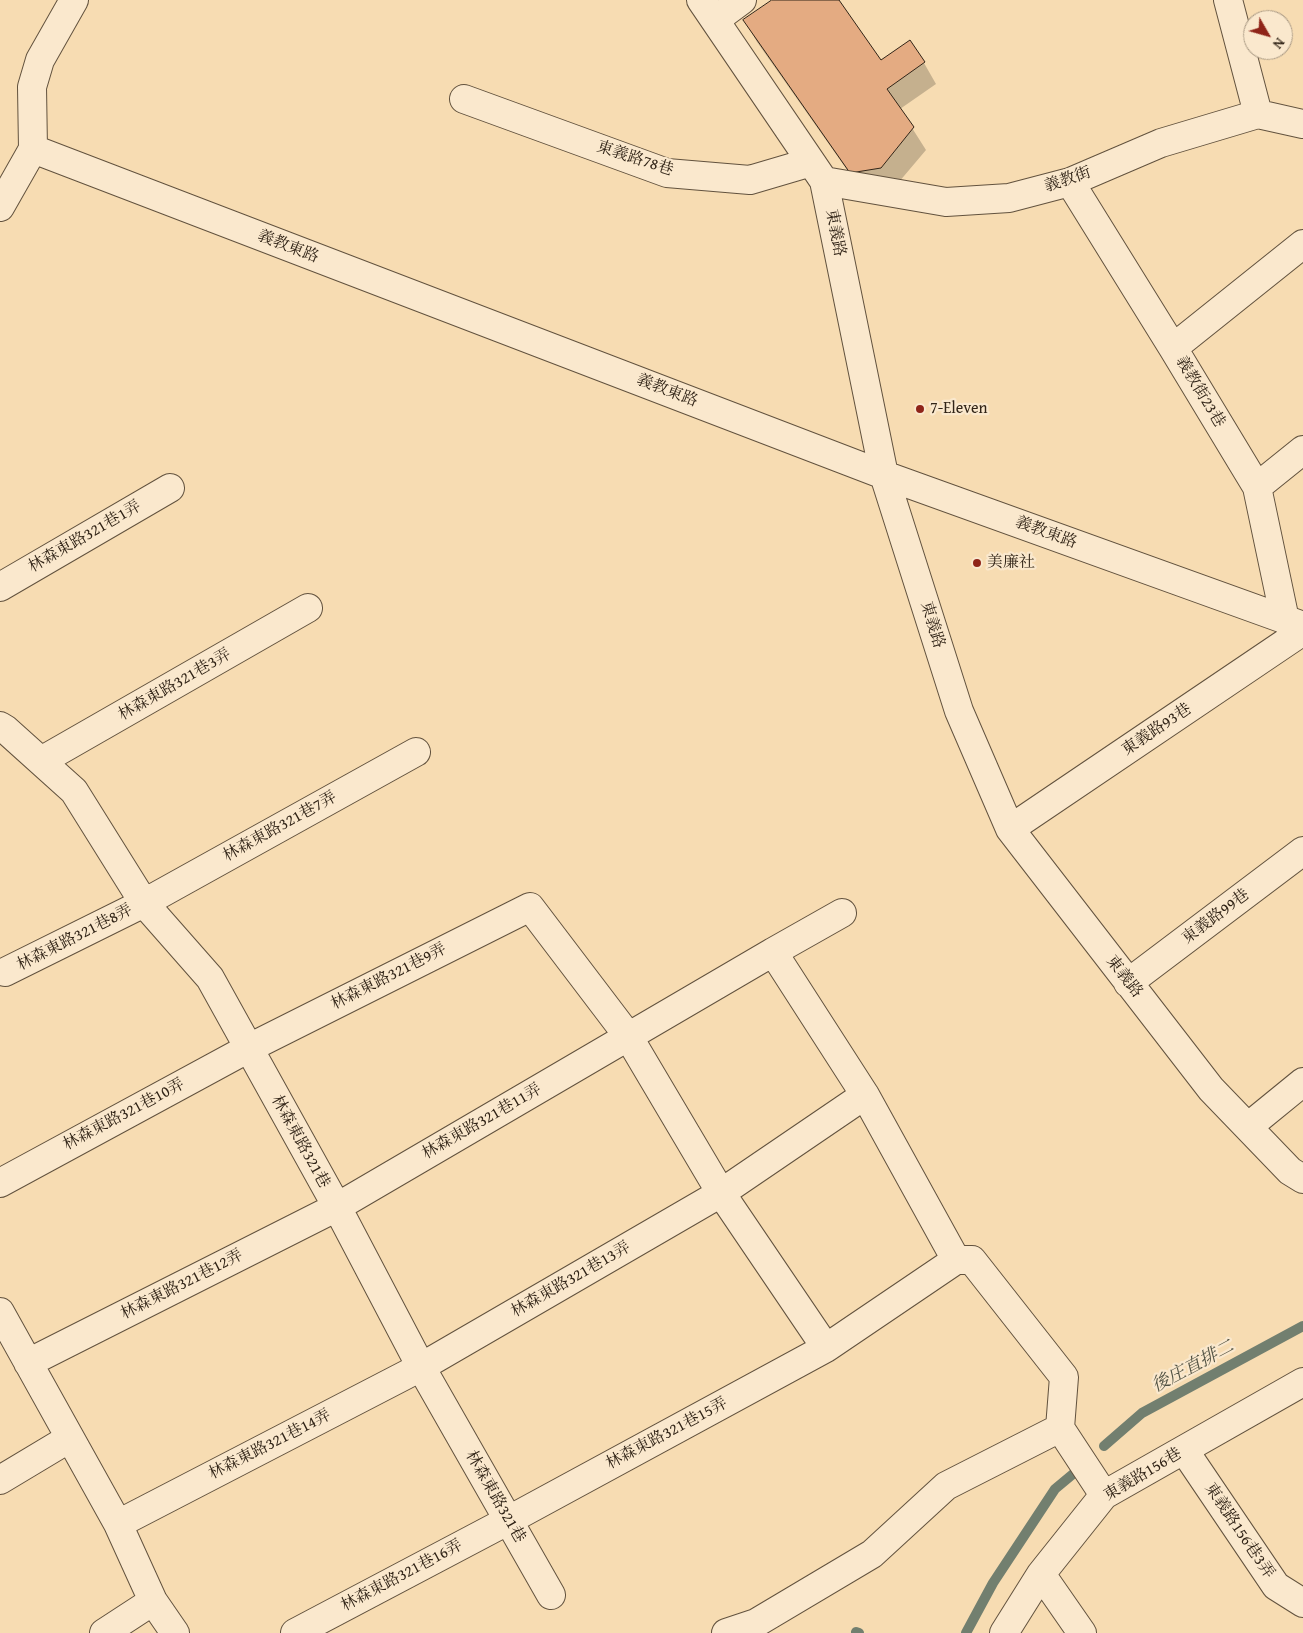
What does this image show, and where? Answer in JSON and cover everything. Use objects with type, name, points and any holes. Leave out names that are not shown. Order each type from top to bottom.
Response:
[{"type":"street","points":[[0,207],[33,149],[32,87],[40,60],[74,0]]},
{"type":"street","points":[[708,10],[742,0]]},
{"type":"street","points":[[1228,0],[1258,114]]},
{"type":"street","name":"東義路","points":[[708,10],[817,171],[884,474],[959,711],[1010,829],[1211,1089],[1249,1126],[1290,1171],[1303,1179]]},
{"type":"street","name":"東義路78巷","points":[[464,99],[667,173],[750,180],[817,171]]},
{"type":"street","name":"義教街","points":[[817,171],[946,202],[1009,198],[1070,182],[1161,143],[1258,114],[1302,125]]},
{"type":"street","name":"義教東路","points":[[33,149],[884,474],[1297,626]]},
{"type":"street","name":"義教街23巷","points":[[1070,182],[1174,348],[1257,487],[1297,626]]},
{"type":"street","points":[[1174,348],[1303,244]]},
{"type":"street","points":[[1257,487],[1303,450]]},
{"type":"street","name":"林森東路321巷1弄","points":[[0,586],[170,488]]},
{"type":"street","name":"林森東路321巷3弄","points":[[41,761],[308,608]]},
{"type":"street","name":"東義路93巷","points":[[1010,829],[1297,626]]},
{"type":"street","name":"林森東路321巷","points":[[0,726],[5,728],[74,790],[144,903],[210,978],[337,1207],[421,1367],[551,1595]]},
{"type":"street","name":"林森東路321巷7弄","points":[[144,903],[416,752]]},
{"type":"street","name":"東義路99巷","points":[[1128,983],[1303,851]]},
{"type":"street","name":"林森東路321巷8弄","points":[[5,972],[144,903]]},
{"type":"street","name":"林森東路321巷9弄","points":[[249,1048],[530,907],[628,1036]]},
{"type":"street","name":"林森東路321巷11弄","points":[[337,1207],[842,913]]},
{"type":"street","points":[[773,952],[865,1095],[956,1260],[972,1260],[1064,1376],[1060,1428],[1104,1496]]},
{"type":"street","points":[[628,1036],[721,1193],[826,1348]]},
{"type":"street","name":"林森東路321巷10弄","points":[[0,1183],[249,1048]]},
{"type":"street","points":[[1249,1126],[1303,1082]]},
{"type":"street","name":"林森東路321巷13弄","points":[[421,1367],[721,1193],[865,1095]]},
{"type":"street","name":"林森東路321巷12弄","points":[[28,1363],[337,1207]]},
{"type":"street","name":"林森東路321巷15弄","points":[[509,1520],[826,1348],[956,1260]]},
{"type":"street","points":[[0,1312],[118,1524],[153,1601],[175,1633]]},
{"type":"street","name":"林森東路321巷14弄","points":[[118,1524],[421,1367]]},
{"type":"street","name":"東義路156巷","points":[[1004,1633],[1041,1574],[1104,1496],[1303,1382]]},
{"type":"street","points":[[726,1633],[756,1623],[872,1554],[946,1486],[1060,1428]]},
{"type":"street","points":[[0,1480],[70,1438]]},
{"type":"street","name":"東義路156巷3弄","points":[[1184,1450],[1276,1586],[1303,1603]]},
{"type":"street","name":"林森東路321巷16弄","points":[[296,1633],[509,1520]]},
{"type":"street","points":[[1041,1574],[1082,1633]]},
{"type":"street","points":[[104,1633],[153,1601]]},
{"type":"building","points":[[772,0],[839,0],[881,60],[910,40],[925,62],[887,89],[914,127],[881,168],[850,173],[743,20]]},
{"type":"waterway","name":"後庄直排二","points":[[1104,1446],[1142,1413],[1303,1326]]},
{"type":"waterway","name":"後庄直排二","points":[[966,1633],[993,1583],[1055,1489],[1079,1469]]},
{"type":"place","name":"7-Eleven","points":[[920,409]]},
{"type":"place","name":"美廉社","points":[[977,563]]}]
